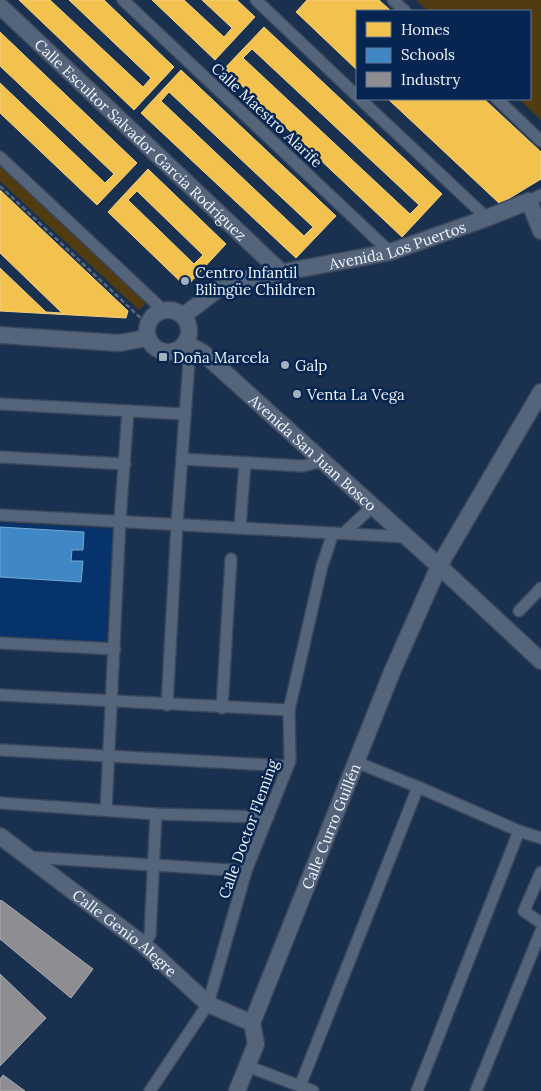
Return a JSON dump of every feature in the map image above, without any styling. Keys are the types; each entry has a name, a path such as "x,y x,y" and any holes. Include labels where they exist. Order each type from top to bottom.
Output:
{"street":[{"name":"Calle Maestro Alarife","path":"123,0 390,252"},
{"path":"256,0 356,95"},
{"path":"393,0 404,10"},
{"name":"Calle Escultor Salvador García Rodríguez","path":"0,6 281,272"},
{"path":"361,100 486,218"},
{"path":"498,100 541,141"},
{"path":"0,157 163,310"},
{"name":"Avenida Los Puertos","path":"183,316 226,283 390,252 486,218 535,198"},
{"path":"535,198 541,231"},
{"path":"163,310 170,310 183,316 189,329 188,336 181,348 168,353 156,349 147,332 151,318 163,310"},
{"path":"0,336 119,343 147,332"},
{"name":"Avenida San Juan Bosco","path":"185,343 202,352 541,661"},
{"path":"167,705 177,524 189,362 202,352"},
{"name":"Calle Curro Guillén","path":"237,1091 256,1044 252,1024 392,672 439,566 541,392"},
{"path":"0,404 185,414"},
{"path":"106,810 120,520 128,411"},
{"path":"0,457 125,464"},
{"path":"182,459 303,466 323,461"},
{"path":"240,527 245,463"},
{"path":"339,533 373,506"},
{"path":"0,515 120,520 406,537"},
{"name":"Calle Doctor Fleming","path":"150,1091 208,1004 246,871 290,761 289,710 322,566 339,533"},
{"path":"222,708 231,559"},
{"path":"519,611 541,588"},
{"path":"0,643 114,649"},
{"path":"0,695 289,710"},
{"path":"0,750 288,766"},
{"path":"356,762 519,831 541,838"},
{"path":"300,1086 418,787"},
{"path":"0,803 156,814 268,817"},
{"path":"144,945 150,935 156,814"},
{"path":"417,1091 519,831"},
{"name":"Calle Genio Alegre","path":"0,836 144,945 208,1004 252,1024"},
{"path":"28,857 246,871"},
{"path":"541,872 524,911 541,923"},
{"path":"476,1091 541,931"},
{"path":"247,1066 313,1091"}],"path":[{"path":"0,186 147,332"}],"shaded area":[{"path":"416,0 541,0 541,120 520,100 531,100 531,10 427,10"},
{"path":"0,165 146,303 139,310 0,181"},
{"path":"0,523 112,529 106,642 0,636"}],"building: Homes":[{"path":"19,0 50,0 143,87 151,78 69,0 104,0 174,67 134,110"},
{"path":"152,0 184,0 224,37 232,28 202,0 237,0 255,17 215,60"},
{"path":"307,0 379,0 390,10 356,10 356,69 296,12"},
{"path":"264,27 442,194 402,237 224,69","holes":["252,49 419,205 410,214 243,58"]},
{"path":"0,32 137,163 97,205 0,113 0,83 105,183 114,174 0,66"},
{"path":"181,70 336,216 296,258 141,113","holes":["169,92 313,227 304,236 161,101"]},
{"path":"389,100 485,100 541,152 541,179 500,204"},
{"path":"148,169 226,244 186,287 108,212","holes":["137,191 203,255 194,264 128,200"]},
{"path":"0,190 128,311 126,318 0,311 0,268 46,312 62,313 0,253"}],"building: Schools":[{"path":"0,527 84,532 83,550 72,550 71,561 83,561 81,582 0,577"}],"building: Industry":[{"path":"1,900 93,969 71,998 0,939"},
{"path":"0,974 46,1018 0,1066"},
{"path":"3,1075 25,1091 0,1091 0,1079"}],"place":[{"name":"Centro Infantil Bilingüe Children","path":"185,281"},
{"name":"Doña Marcela","path":"163,357"},
{"name":"Galp","path":"285,365"},
{"name":"Venta La Vega","path":"297,394"}]}
